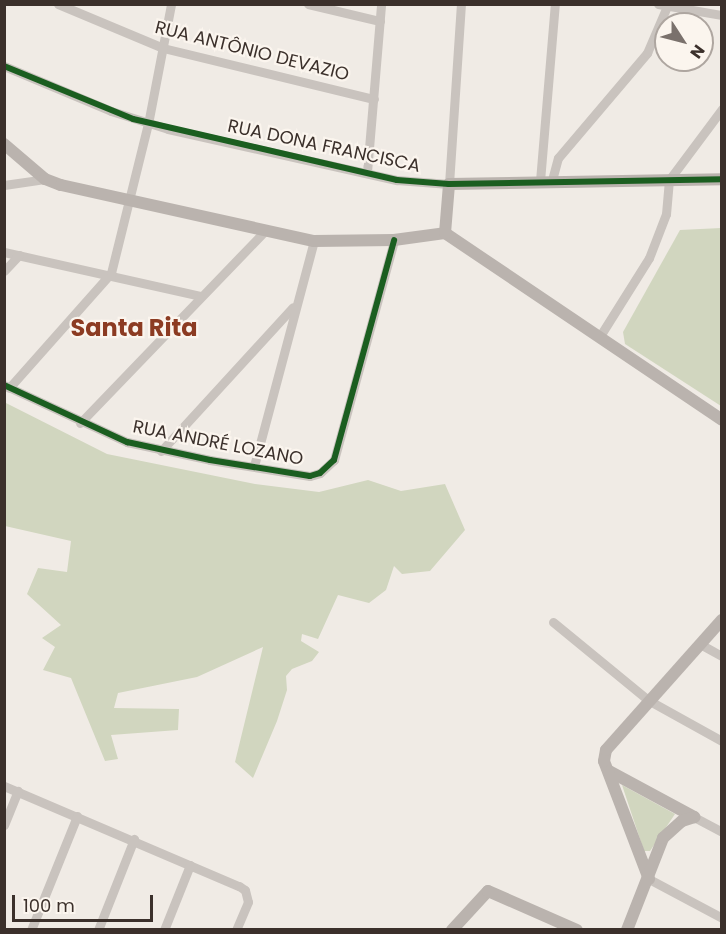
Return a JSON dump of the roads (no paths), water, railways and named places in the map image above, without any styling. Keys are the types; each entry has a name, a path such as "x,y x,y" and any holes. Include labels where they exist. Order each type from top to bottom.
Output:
{"street":[{"name":"RUA ANTÔNIO DEVAZIO","path":"58,4 163,48 374,99"},
{"path":"7,387 111,273 148,124 171,4"},
{"path":"308,4 380,21"},
{"path":"367,172 381,4"},
{"path":"446,233 461,4"},
{"path":"546,180 555,4"},
{"path":"658,4 722,15"},
{"path":"546,180 558,158 647,53 668,6"},
{"name":"RUA DONA FRANCISCA","path":"4,66 148,124 397,180 449,184 546,180 722,179"},
{"path":"600,336 659,234 666,214 669,180 722,109"},
{"path":"4,144 45,178 82,190 130,198 314,241 394,240 446,233 722,420"},
{"path":"4,186 45,178"},
{"path":"80,423 265,231"},
{"name":"RUA ANDRÉ LOZANO","path":"7,387 80,423 161,451 310,476 328,469 334,460 363,361 394,240"},
{"path":"254,466 294,305 314,241"},
{"path":"4,252 111,273 201,296"},
{"path":"4,271 19,255"},
{"path":"161,451 294,305"},
{"path":"722,620 648,700 606,750 609,771 649,879 722,918"},
{"path":"553,622 648,700 722,741"},
{"path":"700,645 722,656"},
{"path":"609,771 722,832"},
{"path":"4,786 134,839 239,886 248,902 236,930"},
{"path":"4,825 18,791"},
{"path":"31,930 77,816"},
{"path":"627,930 649,879 663,838 682,821 694,817"},
{"path":"98,930 134,839"},
{"path":"164,930 190,865"},
{"path":"452,930 483,895 494,891 577,930"}],"district":[{"name":"Santa Rita","path":"134,328"}]}
